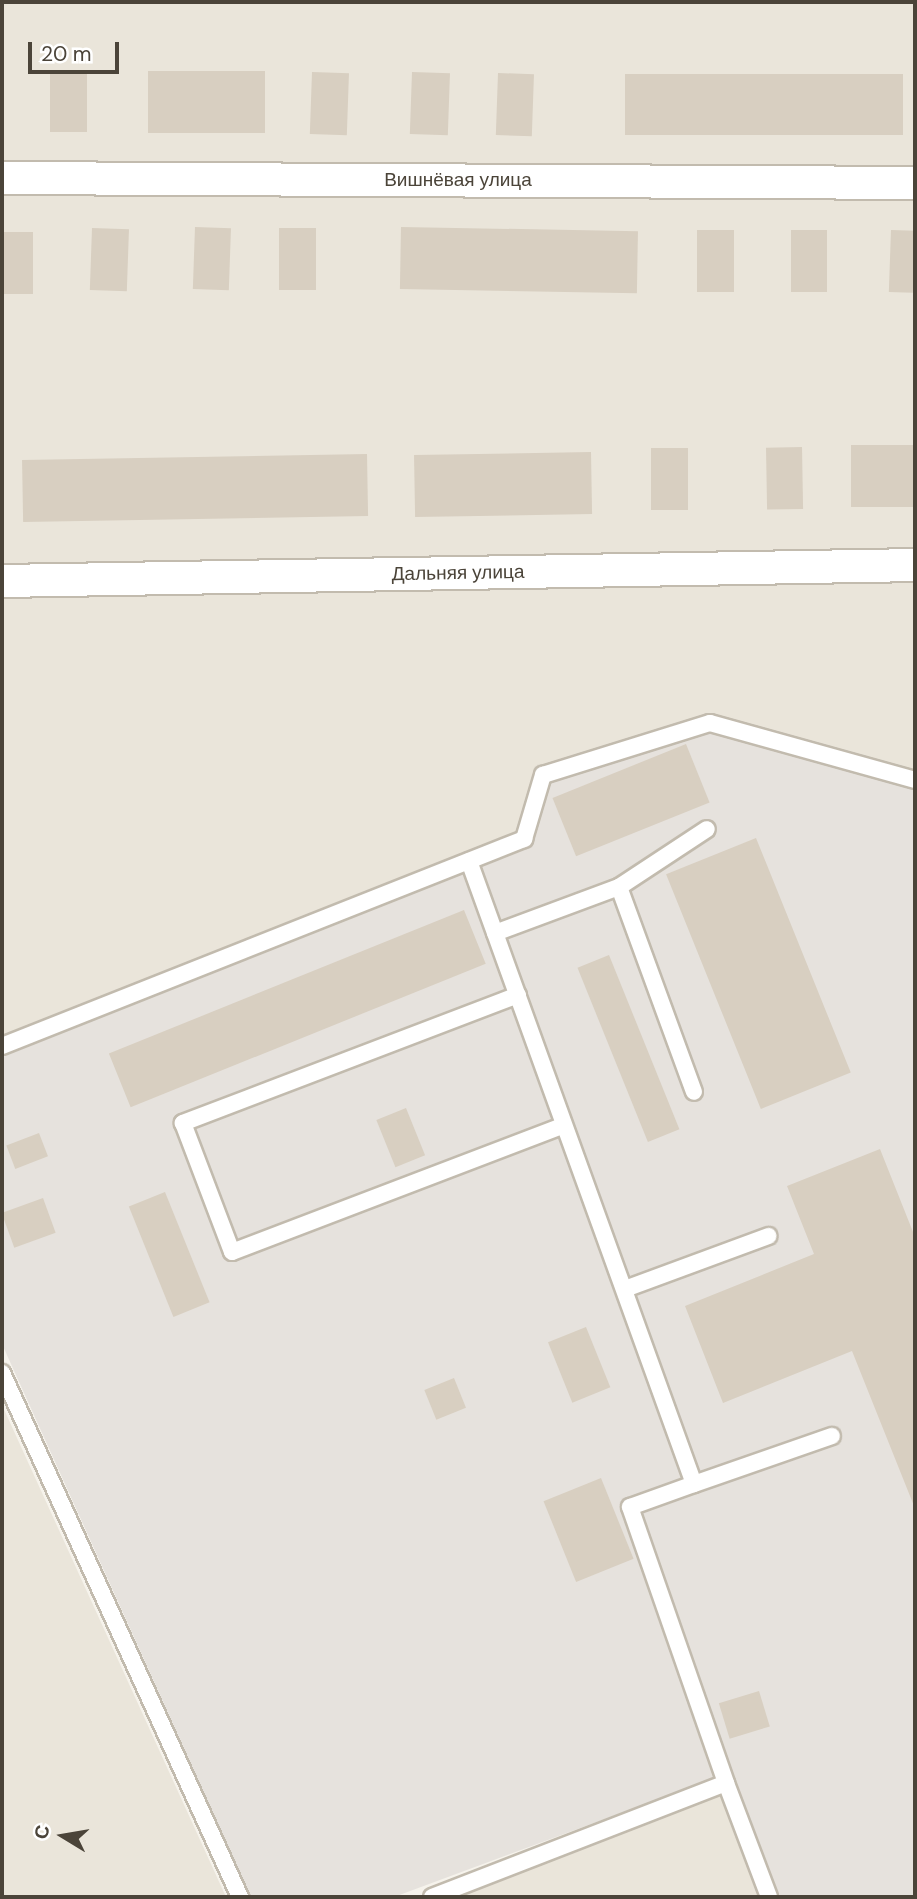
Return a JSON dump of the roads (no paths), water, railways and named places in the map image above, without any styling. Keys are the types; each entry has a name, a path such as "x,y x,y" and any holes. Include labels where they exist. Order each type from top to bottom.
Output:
{"street":[{"name":"Вишнёвая улица","path":"2,178 915,183"},
{"name":"Дальняя улица","path":"2,581 915,565"}],"lane":[{"path":"2,1046 524,839 543,775 710,723 915,780"},
{"path":"495,933 619,887 708,829"},
{"path":"469,861 694,1484"},
{"path":"619,887 694,1092"},
{"path":"518,995 183,1123 232,1252 564,1125"},
{"path":"625,1289 768,1237"},
{"path":"2,1373 240,1897"},
{"path":"769,1897 726,1783 630,1507 832,1436"},
{"path":"432,1897 726,1783"}]}
